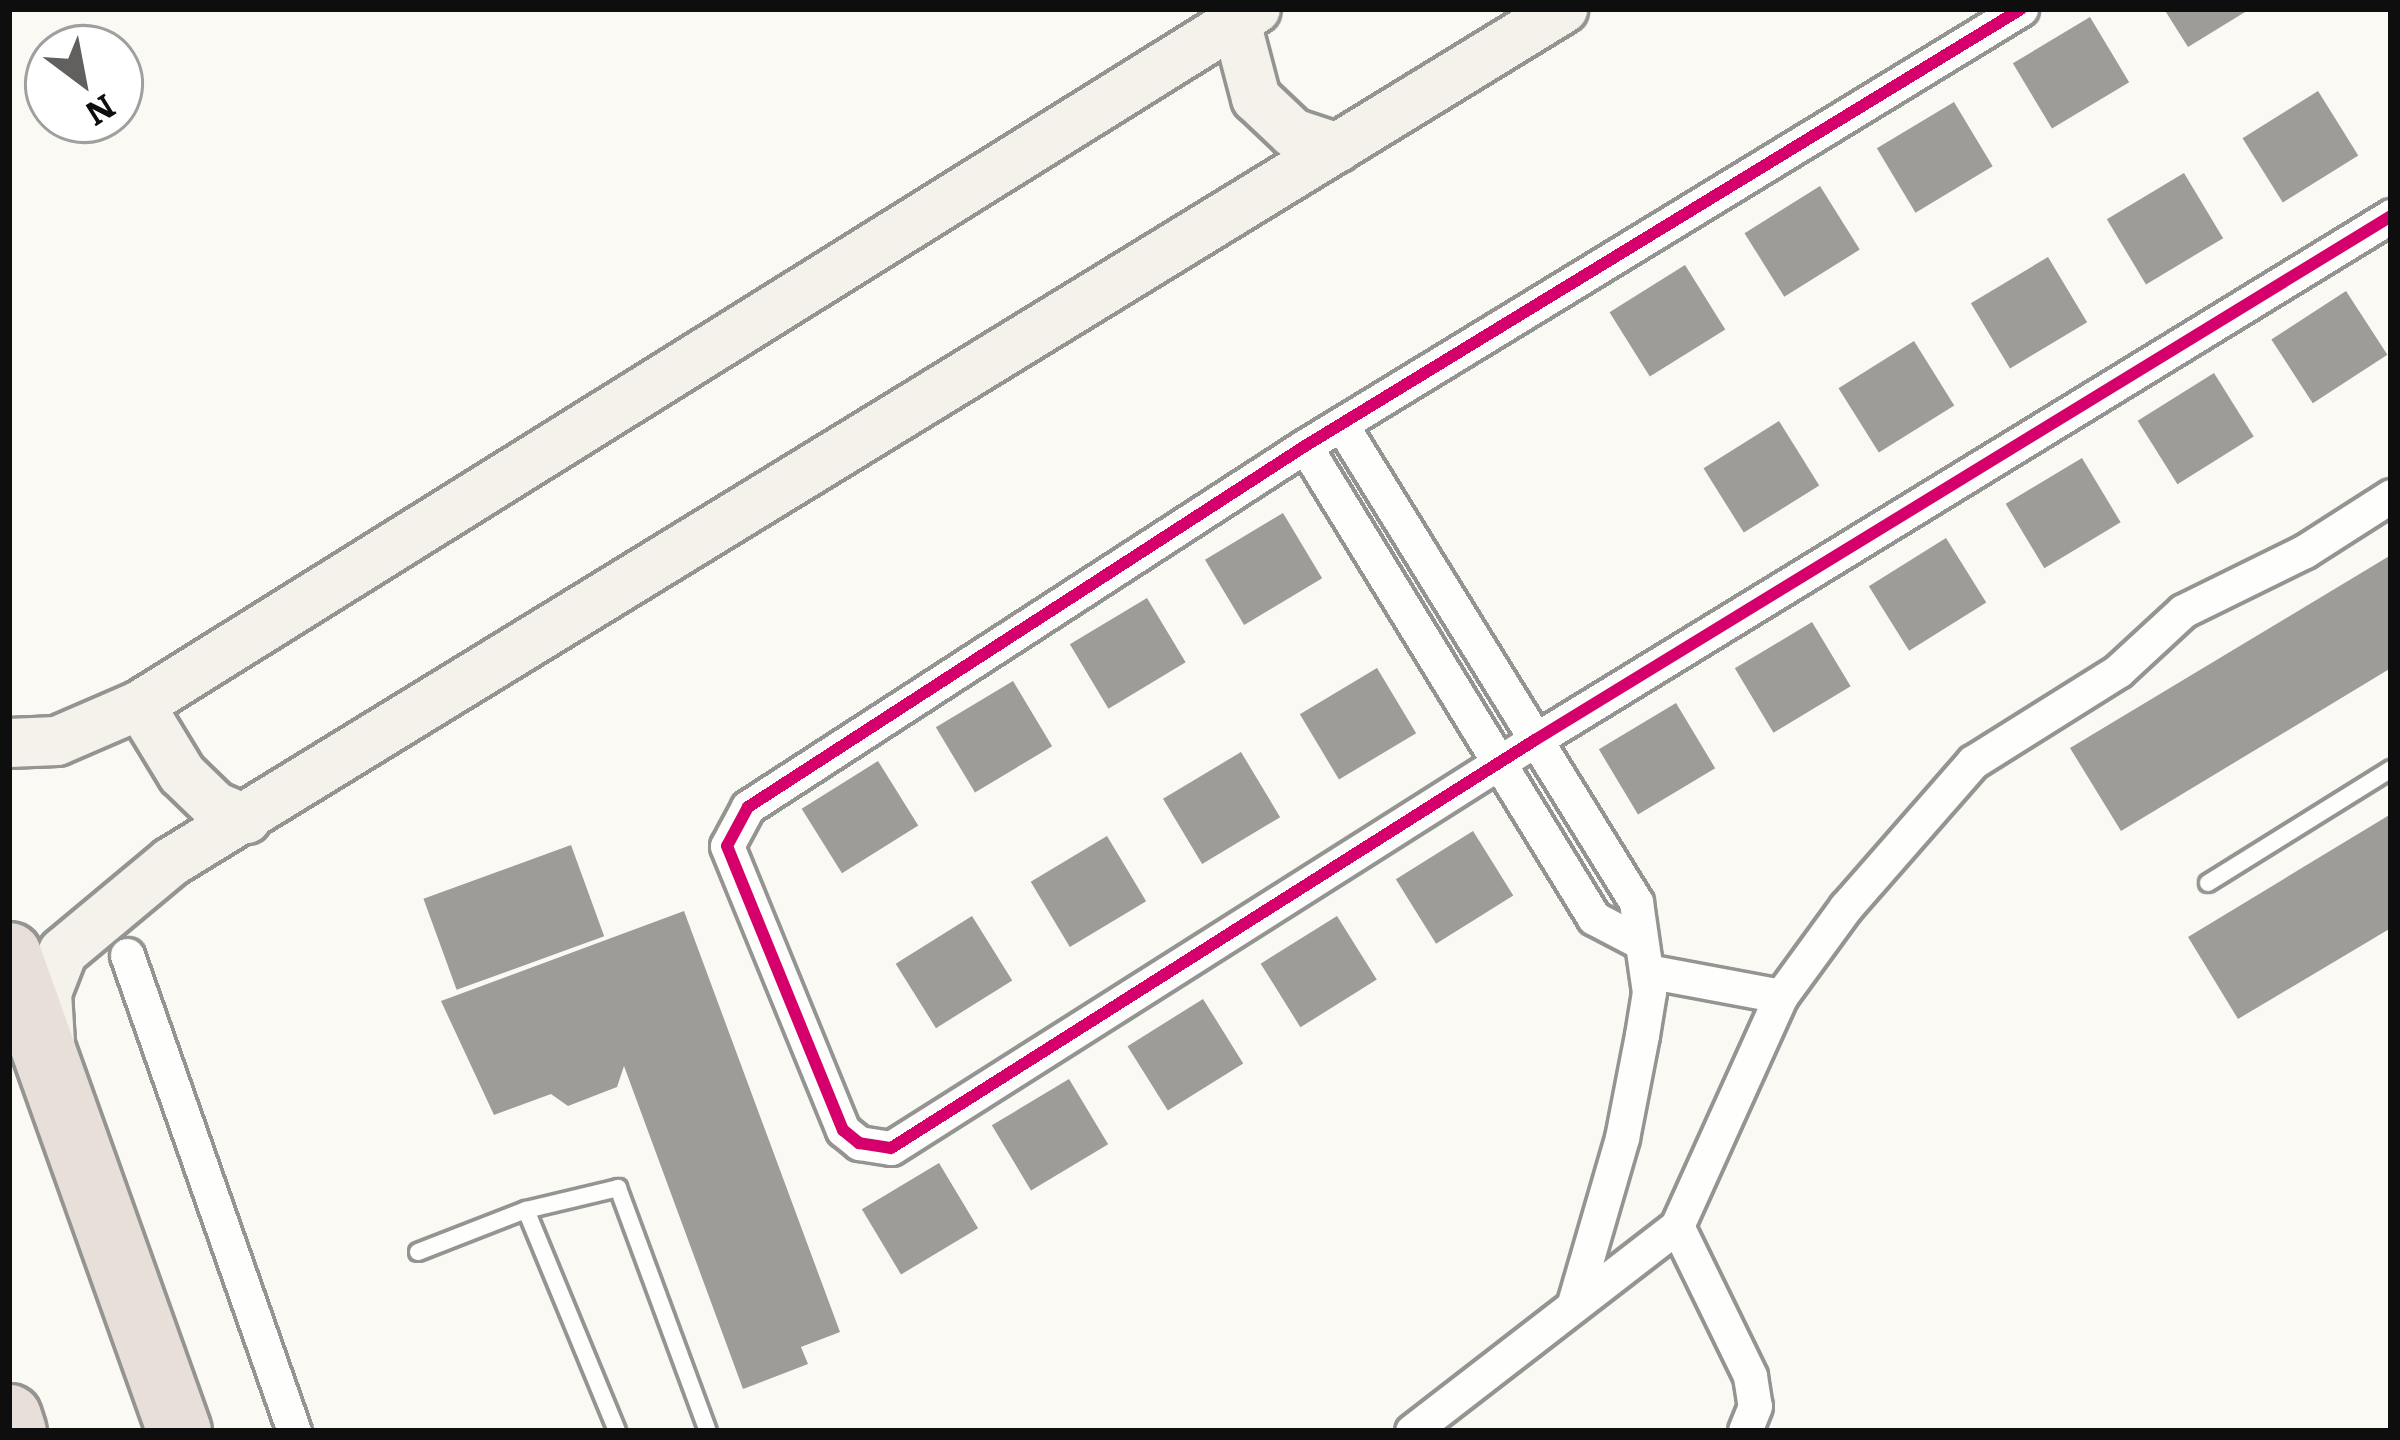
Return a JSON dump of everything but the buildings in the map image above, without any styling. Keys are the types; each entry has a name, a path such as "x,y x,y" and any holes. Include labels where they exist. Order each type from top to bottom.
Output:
{"highway":[{"path":"9,954 179,1431"},
{"path":"9,1416 14,1431"}],"street":[{"path":"75,1134 49,1039 47,993 63,952 170,862 1563,9"},
{"path":"2021,9 1305,446 733,822 727,846 843,1130 859,1143 891,1148 1535,740 2391,216"},
{"path":"9,742 56,741 140,705 1246,15 1256,98 1293,133 1338,148"},
{"path":"1341,424 1633,890 1642,956 1622,1138 1575,1300"},
{"path":"1305,446 1594,918 1642,956 1781,996"},
{"path":"1412,1431 1575,1300 1677,1226 1781,996 1846,908 1972,762 2118,670 2182,611 2305,551 2391,496"},
{"path":"140,705 182,773 215,806 246,819"},
{"path":"127,956 294,1431"},
{"path":"1677,1226 1750,1376 1755,1406 1744,1431"}],"lane":[{"path":"2208,883 2391,769"},
{"path":"418,1252 526,1210 618,1188 708,1431"},
{"path":"526,1210 617,1431"}],"cycle path":[{"path":"2021,9 1305,446 748,807 727,846 843,1130 859,1143 891,1148 1535,740 2391,216"}]}
